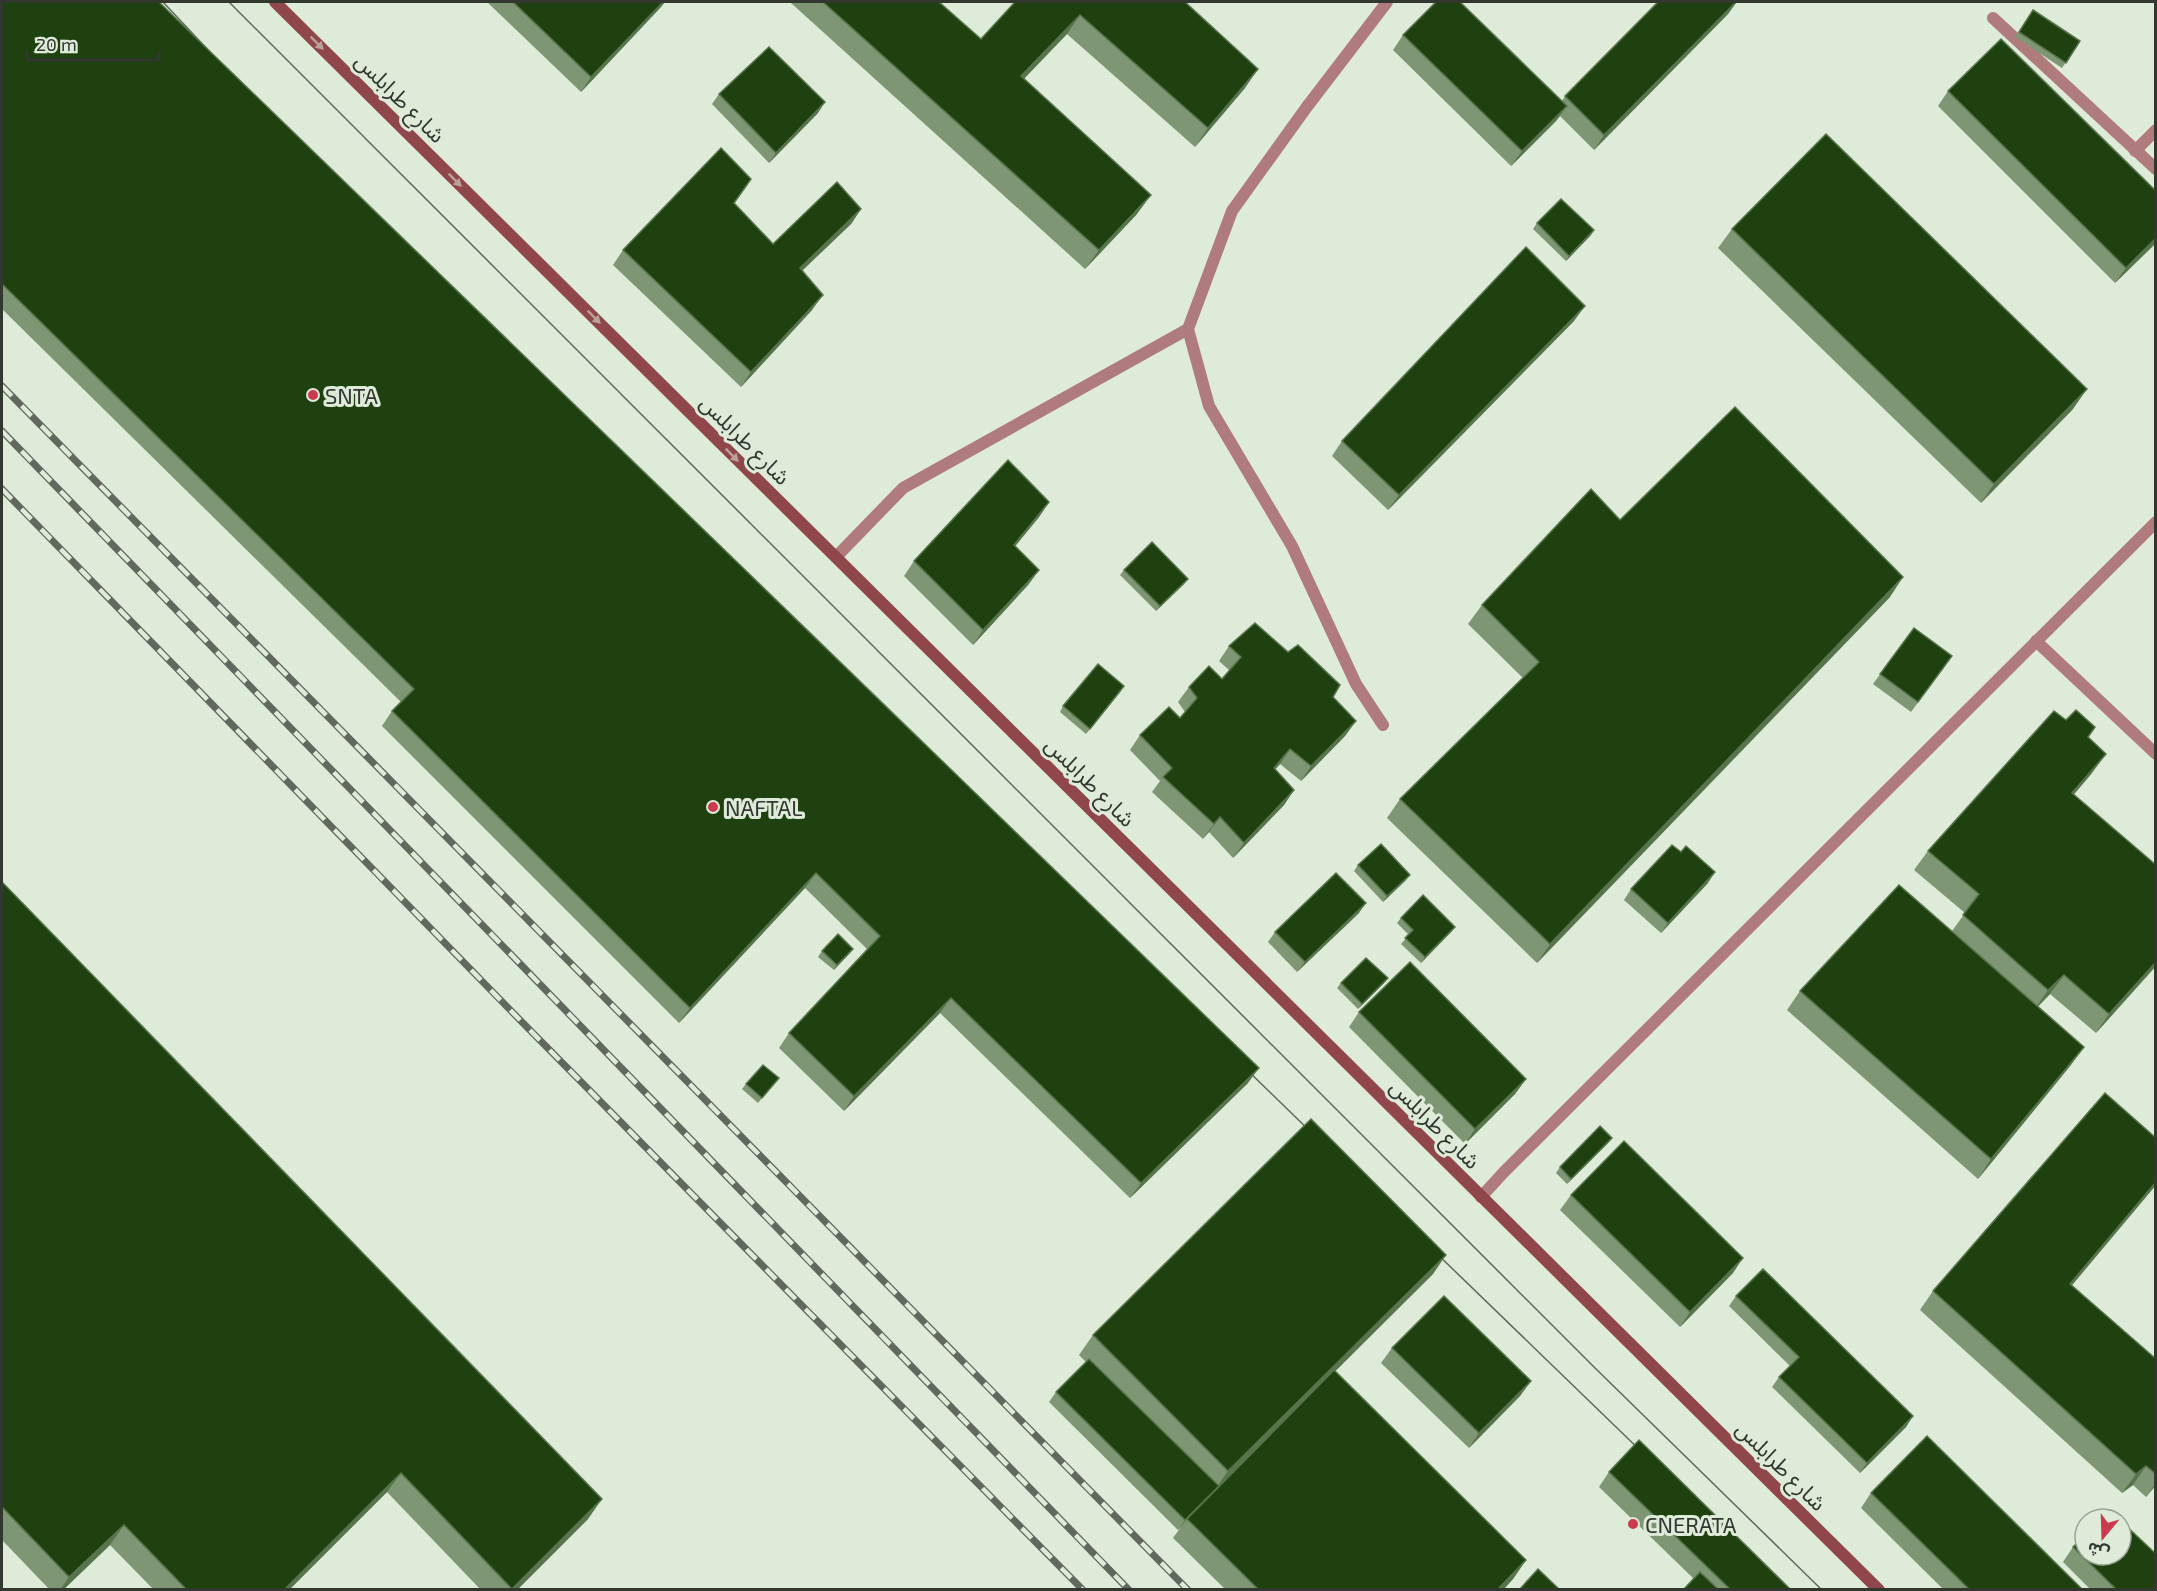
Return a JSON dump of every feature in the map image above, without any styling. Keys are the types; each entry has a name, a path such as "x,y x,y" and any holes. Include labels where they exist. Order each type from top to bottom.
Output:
{"main road":[{"name":"شارع طرابلس","path":"275,2 1879,1590"}],"lane":[{"path":"1383,725 1356,684 1292,546 1209,406 1188,329 1232,211 1306,108 1387,2"},
{"path":"1993,18 2156,170"},
{"path":"2135,151 2156,130"},
{"path":"836,557 903,488 1188,329"},
{"path":"1481,1197 2156,522"},
{"path":"2037,641 2156,754"}],"building":[{"path":"2,2 159,2 1259,1068 1141,1183 951,998 854,1096 789,1033 880,936 816,873 690,1008 392,711 414,689 2,284"},
{"path":"513,2 663,2 591,77"},
{"path":"823,2 939,2 981,39 1015,2 1185,2 1258,69 1208,128 1080,15 1021,76 1151,195 1099,250"},
{"path":"1436,2 1460,2 1567,106 1522,151 1403,35"},
{"path":"1658,2 1736,2 1604,135 1565,96"},
{"path":"2033,10 2080,41 2066,63 2019,32"},
{"path":"2001,39 2156,191 2156,238 2126,268 1948,91"},
{"path":"769,47 825,102 776,153 719,94"},
{"path":"1826,134 2087,389 1994,484 1732,229"},
{"path":"721,148 751,179 734,203 773,244 837,182 861,209 800,268 823,295 751,372 623,250"},
{"path":"1561,199 1594,230 1569,256 1537,223"},
{"path":"1526,247 1585,306 1399,495 1342,441"},
{"path":"1735,407 1903,577 1550,944 1400,799 1539,662 1482,605 1591,489 1620,520"},
{"path":"1008,460 1049,502 1014,545 1039,570 983,630 914,561"},
{"path":"1152,542 1188,579 1160,606 1124,570"},
{"path":"1255,623 1288,652 1298,645 1340,685 1333,697 1356,721 1311,766 1290,749 1274,768 1294,790 1244,843 1220,817 1214,824 1163,777 1172,768 1140,735 1169,707 1180,718 1197,698 1189,687 1209,666 1222,679 1241,657 1229,646"},
{"path":"1914,628 1952,656 1918,702 1880,674"},
{"path":"1098,664 1124,686 1090,729 1063,706"},
{"path":"2076,710 2095,727 2088,737 2106,754 2072,793 2156,865 2156,962 2109,1014 2064,975 2048,990 1963,915 1979,894 1928,851 2054,711 2066,720"},
{"path":"1381,844 1410,875 1387,896 1358,865"},
{"path":"1672,845 1681,852 1686,846 1715,872 1668,923 1631,889"},
{"path":"1336,873 1366,903 1305,962 1275,932"},
{"path":"2,882 602,1499 512,1589 401,1473 284,1590 187,1590 124,1525 69,1577 2,1507"},
{"path":"1899,885 2084,1047 1991,1159 1800,991"},
{"path":"1423,895 1455,927 1425,957 1405,938 1413,930 1401,918"},
{"path":"838,934 853,949 837,965 822,951"},
{"path":"1366,958 1388,978 1362,1004 1341,983"},
{"path":"1410,962 1526,1079 1475,1129 1359,1012"},
{"path":"763,1065 779,1078 762,1098 746,1084"},
{"path":"2105,1093 2156,1138 2156,1182 2070,1284 2156,1359 2156,1474 2146,1466 2136,1474 1933,1291"},
{"path":"1311,1119 1446,1255 1228,1471 1093,1335"},
{"path":"1600,1126 1612,1138 1571,1179 1560,1167"},
{"path":"1624,1141 1743,1258 1690,1312 1571,1195"},
{"path":"1763,1269 1913,1416 1867,1463 1779,1377 1799,1357 1736,1296"},
{"path":"1444,1296 1531,1381 1479,1433 1392,1348"},
{"path":"1089,1359 1219,1486 1185,1520 1056,1392"},
{"path":"1334,1370 1526,1560 1497,1590 1259,1590 1187,1519"},
{"path":"1927,1436 2083,1590 1970,1590 1871,1493"},
{"path":"1639,1440 1791,1590 1731,1590 1609,1472"},
{"path":"2133,1532 2156,1554 2156,1590 2117,1590 2093,1567 2133,1567"},
{"path":"1538,1569 1560,1590 1519,1590"},
{"path":"1700,1572 1719,1590 1683,1590"}],"tram line":[{"path":"163,2 209,51"},
{"path":"229,2 1594,1367 1822,1590"},
{"path":"1241,1064 1316,1137"},
{"path":"1431,1248 1646,1456"}],"railway":[{"path":"2,386 1188,1590"},
{"path":"2,431 1129,1590"},
{"path":"2,489 520,1020 1083,1590"}],"place":[{"name":"SNTA","path":"313,395"},
{"name":"NAFTAL","path":"713,807"},
{"name":"CNERATA","path":"1633,1524"}]}
